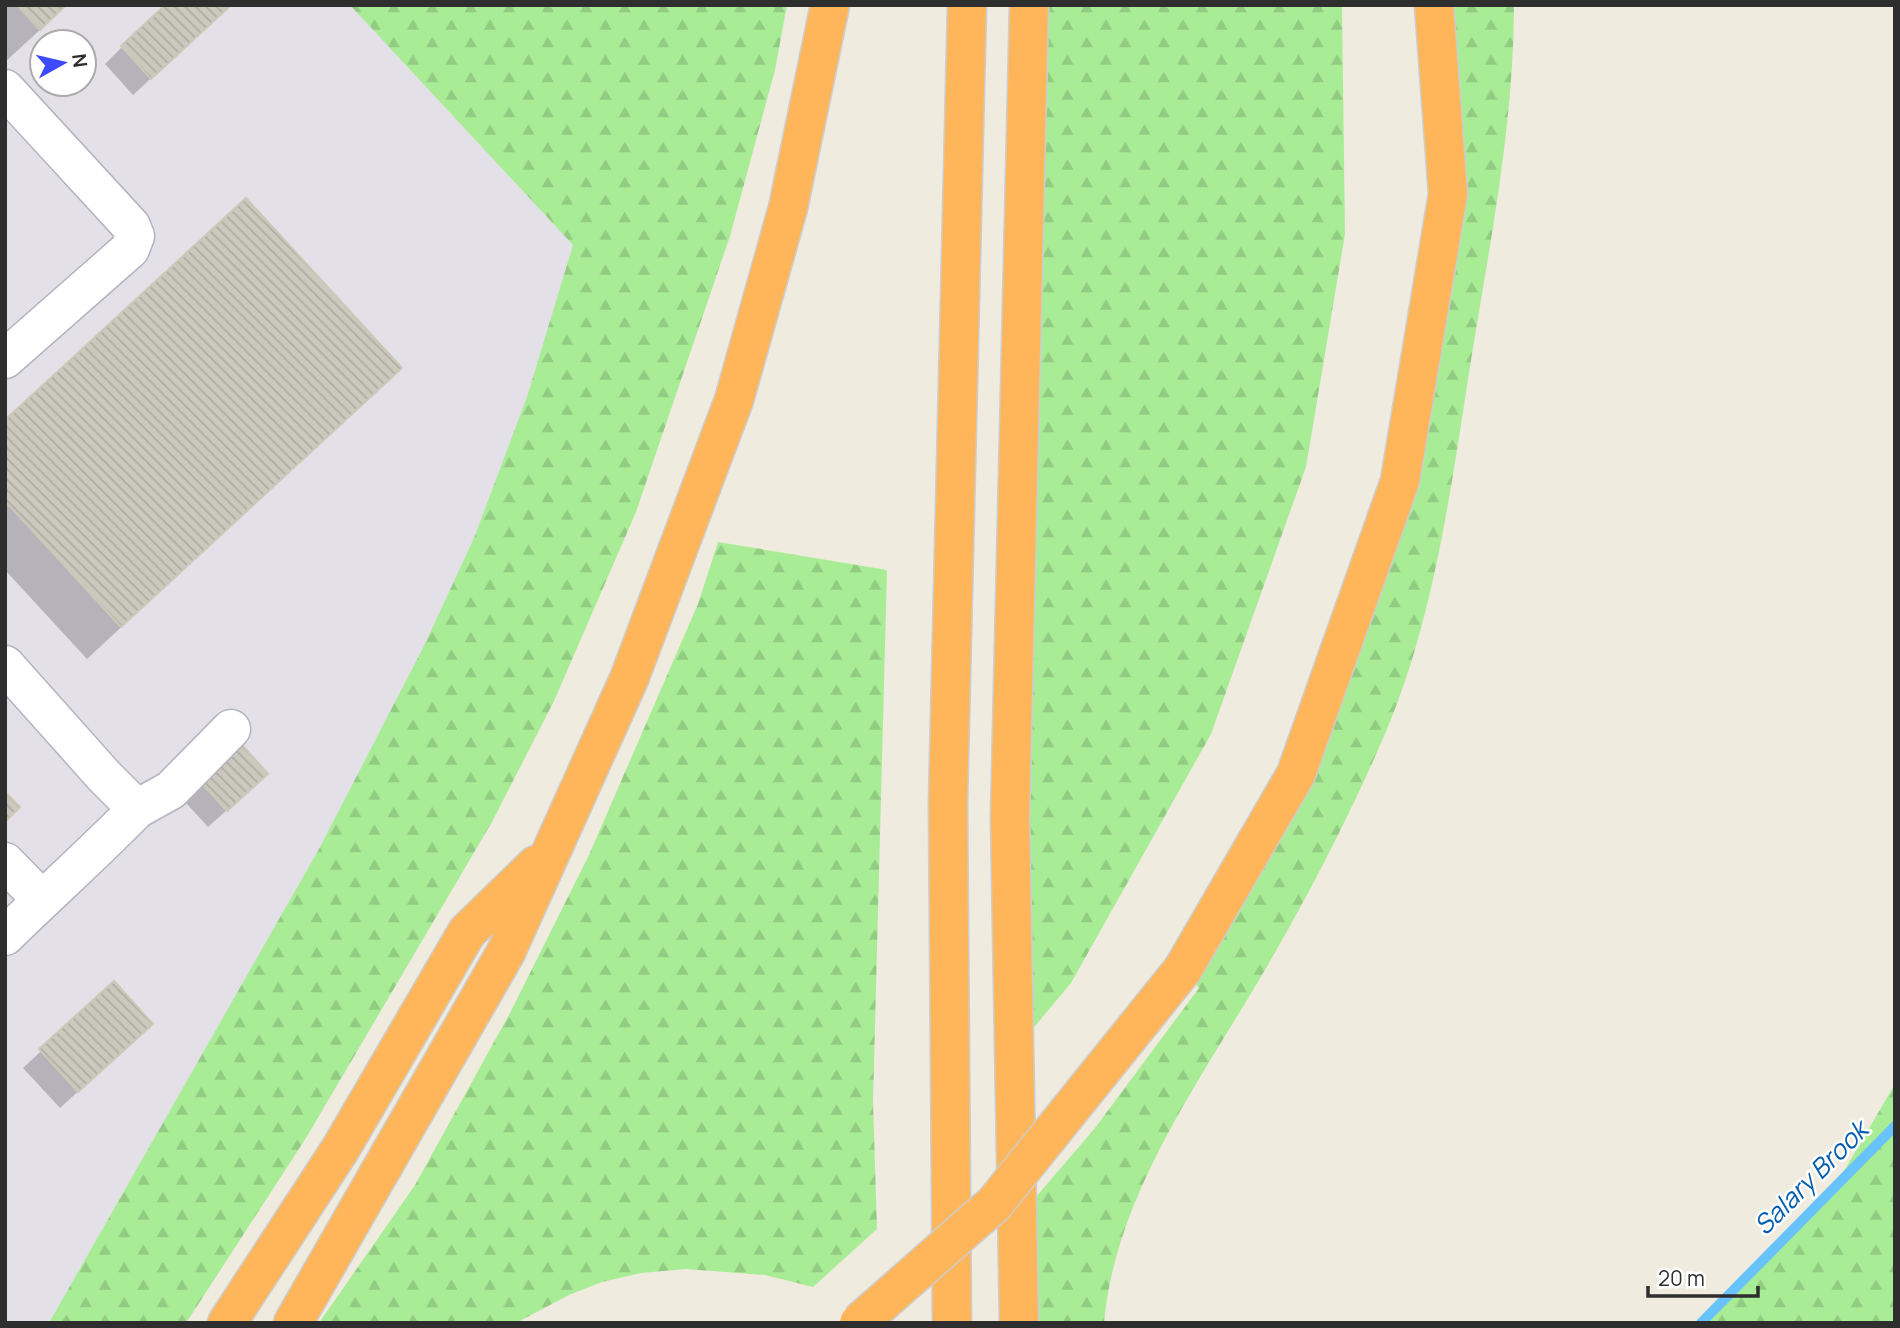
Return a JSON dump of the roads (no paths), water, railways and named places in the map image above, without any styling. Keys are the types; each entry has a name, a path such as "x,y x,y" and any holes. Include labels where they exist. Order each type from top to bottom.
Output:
{"highway":[{"path":"293,1323 506,952 629,679 734,400 788,208 830,5"},
{"path":"952,1323 948,802 967,5"},
{"path":"1019,1323 1010,817 1029,5"},
{"path":"859,1323 994,1204 1183,969 1296,774 1400,481 1448,194 1434,5"},
{"path":"227,1323 341,1148 467,932 553,849"}],"lane":[{"path":"5,89 131,226 135,236 130,249 5,359"},
{"path":"5,665 137,809"},
{"path":"5,936 92,856 137,809 171,790 231,729"},
{"path":"5,862 42,900"}],"waterway":[{"name":"Salary Brook","path":"1701,1323 1895,1126"}]}
